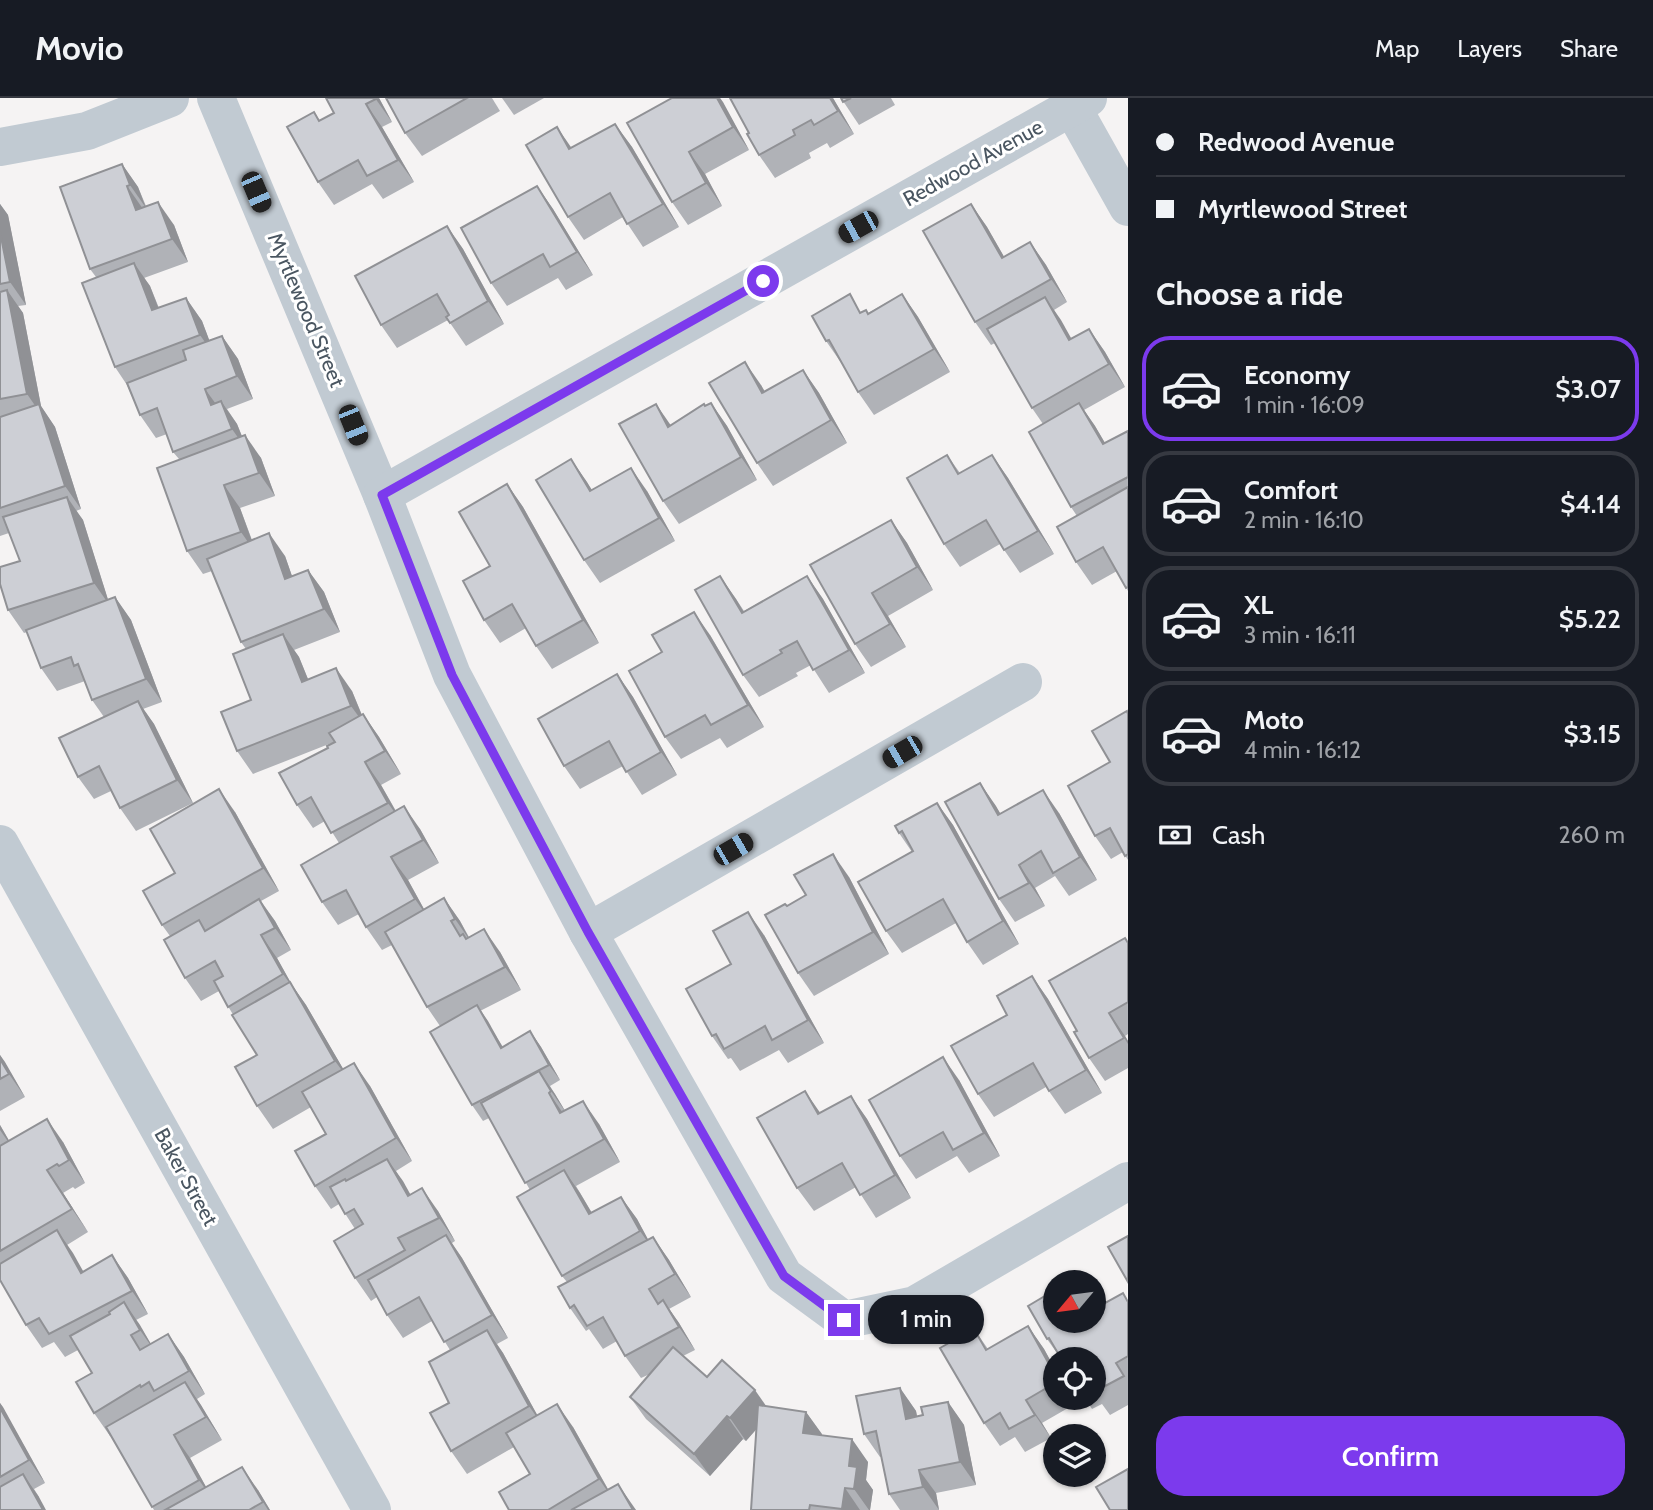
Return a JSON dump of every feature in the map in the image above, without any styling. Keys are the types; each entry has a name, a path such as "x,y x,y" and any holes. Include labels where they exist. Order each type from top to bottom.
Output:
{"street":[{"path":"0,147 87,131 170,98"},
{"name":"Myrtlewood Street","path":"216,98 382,495 452,675 588,932 784,1276 844,1320 915,1305 1128,1181"},
{"path":"1080,102 1128,207"},
{"name":"Redwood Avenue","path":"382,495 1080,102"},
{"path":"588,932 1023,682"},
{"name":"Baker Street","path":"0,844 372,1510"}],"building":[{"path":"326,98 375,98 366,104 398,160 367,176 358,160 318,182 287,127 314,112 319,121 334,113"},
{"path":"386,98 467,98 405,133"},
{"path":"672,98 717,98 733,127 689,152 706,183 672,202 627,123"},
{"path":"730,98 830,98 838,111 814,125 811,120 793,130 795,135 759,155"},
{"path":"615,124 663,204 627,224 610,193 568,217 526,145 557,127 569,149"},
{"path":"122,164 136,210 158,202 172,239 90,269 60,187"},
{"path":"537,186 577,252 550,267 543,254 491,283 461,228"},
{"path":"971,204 1002,258 1030,242 1051,279 975,322 923,231"},
{"path":"447,226 488,301 450,323 446,317 449,315 437,294 381,325 355,276"},
{"path":"0,232 10,282 0,284"},
{"path":"134,263 152,310 186,298 200,335 115,367 82,283"},
{"path":"7,290 27,394 0,399 0,292"},
{"path":"850,294 860,313 866,310 868,314 902,294 934,349 858,392 829,340 826,341 812,316"},
{"path":"1045,297 1069,340 1089,329 1109,364 1032,408 987,329"},
{"path":"222,336 237,376 205,389 211,405 221,401 232,429 173,452 157,408 140,415 127,383 186,360 183,350"},
{"path":"745,362 762,393 803,370 831,420 757,463 709,383"},
{"path":"711,403 741,457 663,501 619,424 656,404 668,427 704,404 705,406"},
{"path":"1079,403 1103,444 1128,431 1128,477 1071,507 1029,432"},
{"path":"39,404 65,486 0,508 0,417"},
{"path":"245,435 259,473 224,485 241,532 187,551 157,468"},
{"path":"947,455 958,474 992,455 1038,531 1004,550 986,520 944,544 907,478"},
{"path":"571,459 590,491 631,468 659,518 584,560 536,480"},
{"path":"507,484 583,620 536,646 512,604 484,620 463,581 490,566 459,512"},
{"path":"1128,487 1126,588 1103,547 1076,562 1057,527"},
{"path":"67,497 94,583 8,610 0,584 0,567 20,561 3,517"},
{"path":"891,520 917,567 872,593 890,624 855,644 810,565"},
{"path":"269,533 285,579 308,570 324,609 241,642 207,559"},
{"path":"720,576 742,613 807,576 849,650 813,670 797,641 780,650 782,653 743,675 695,590"},
{"path":"115,597 146,679 92,700 78,664 74,666 71,657 41,668 26,630"},
{"path":"694,612 748,705 711,725 705,715 665,737 629,671 662,652 652,635"},
{"path":"283,634 302,682 336,668 351,706 237,751 221,712 251,700 233,654"},
{"path":"617,674 661,752 626,772 609,741 564,766 538,719"},
{"path":"138,701 177,780 120,808 99,766 78,777 59,738"},
{"path":"1127,711 1128,854 1125,856 1110,828 1095,836 1068,786 1110,762 1092,731"},
{"path":"363,714 385,751 365,762 388,803 331,833 311,797 297,805 279,773 328,748 327,746 335,742 329,733"},
{"path":"980,783 998,815 1043,790 1080,857 1053,873 1041,851 1019,865 1029,883 999,899 945,802"},
{"path":"219,789 263,868 162,925 143,891 175,873 150,829"},
{"path":"937,803 1003,921 967,942 943,899 886,931 858,882 913,851 902,831 899,833 895,826"},
{"path":"404,806 423,840 391,857 415,899 366,927 346,890 322,902 301,865"},
{"path":"833,854 873,932 798,973 765,915 806,895 794,875"},
{"path":"444,898 455,919 451,921 460,936 463,934 466,939 484,929 505,967 427,1007 385,932"},
{"path":"259,899 275,928 261,935 283,974 228,1007 214,981 223,976 215,961 185,978 164,940 199,920 205,931"},
{"path":"748,912 808,1020 772,1040 765,1026 724,1049 716,1034 712,1036 686,989 731,964 713,931"},
{"path":"1125,938 1128,943 1128,1002 1109,1013 1124,1038 1089,1058 1049,981"},
{"path":"1032,976 1086,1070 1049,1091 1033,1063 978,1094 951,1046 1007,1015 997,996"},
{"path":"290,982 335,1061 257,1106 235,1067 257,1055 232,1015"},
{"path":"477,1005 501,1048 530,1031 549,1065 472,1105 430,1032"},
{"path":"943,1057 984,1133 953,1150 943,1132 900,1156 869,1100"},
{"path":"0,1059 9,1074 0,1079"},
{"path":"354,1063 396,1138 315,1186 295,1151 326,1134 302,1092"},
{"path":"539,1071 560,1113 583,1101 604,1139 525,1183 481,1103"},
{"path":"805,1091 818,1114 851,1096 895,1175 860,1195 842,1163 797,1188 757,1118"},
{"path":"47,1119 69,1160 47,1170 72,1209 0,1251 0,1146"},
{"path":"387,1159 408,1196 422,1188 439,1218 398,1238 405,1250 355,1278 334,1241 363,1224 354,1209 345,1214 330,1187"},
{"path":"564,1170 589,1214 621,1197 640,1231 562,1276 517,1197"},
{"path":"57,1230 81,1273 112,1255 132,1291 49,1334 39,1318 26,1325 0,1280 0,1264"},
{"path":"446,1235 492,1315 444,1342 419,1297 387,1315 368,1280"},
{"path":"1128,1236 1128,1282 1108,1247"},
{"path":"653,1237 675,1274 649,1289 658,1304 663,1300 679,1327 625,1356 603,1317 587,1326 574,1305 570,1308 558,1287"},
{"path":"1123,1293 1128,1302 1128,1356 1116,1363 1124,1376 1106,1386 1106,1347 1054,1347 1049,1338 1044,1334 1106,1334 1106,1302"},
{"path":"1043,1297 1043,1332 1028,1306"},
{"path":"124,1302 140,1330 131,1335 140,1350 168,1334 189,1371 154,1391 149,1382 141,1387 140,1385 94,1413 76,1382 92,1373 70,1336 110,1314 109,1312"},
{"path":"1028,1326 1043,1353 1043,1390 1026,1400 1035,1415 1009,1429 1000,1413 984,1423 940,1348 974,1329 986,1350"},
{"path":"487,1330 529,1406 451,1451 430,1413 449,1403 429,1362"},
{"path":"673,1347 707,1377 722,1360 755,1390 730,1418 727,1416 694,1454 630,1397"},
{"path":"185,1382 206,1417 174,1435 199,1480 152,1507 106,1427"},
{"path":"900,1388 906,1419 923,1415 921,1407 948,1402 960,1462 919,1470 923,1487 889,1494 876,1431 864,1434 856,1396"},
{"path":"557,1404 599,1479 548,1510 509,1510 499,1492 530,1474 506,1433"},
{"path":"758,1405 806,1412 803,1433 852,1439 849,1466 857,1467 854,1489 845,1488 842,1509 810,1505 809,1510 751,1510"},
{"path":"0,1408 29,1460 0,1477"},
{"path":"242,1467 263,1502 249,1510 165,1510"},
{"path":"1128,1469 1128,1510 1110,1510 1096,1487 1106,1487 1106,1481"},
{"path":"23,1474 43,1510 0,1510 0,1487"},
{"path":"618,1484 633,1510 571,1510"}],"route":[{"path":"763,281 382,495 452,675 588,932 784,1276 844,1320"}]}
